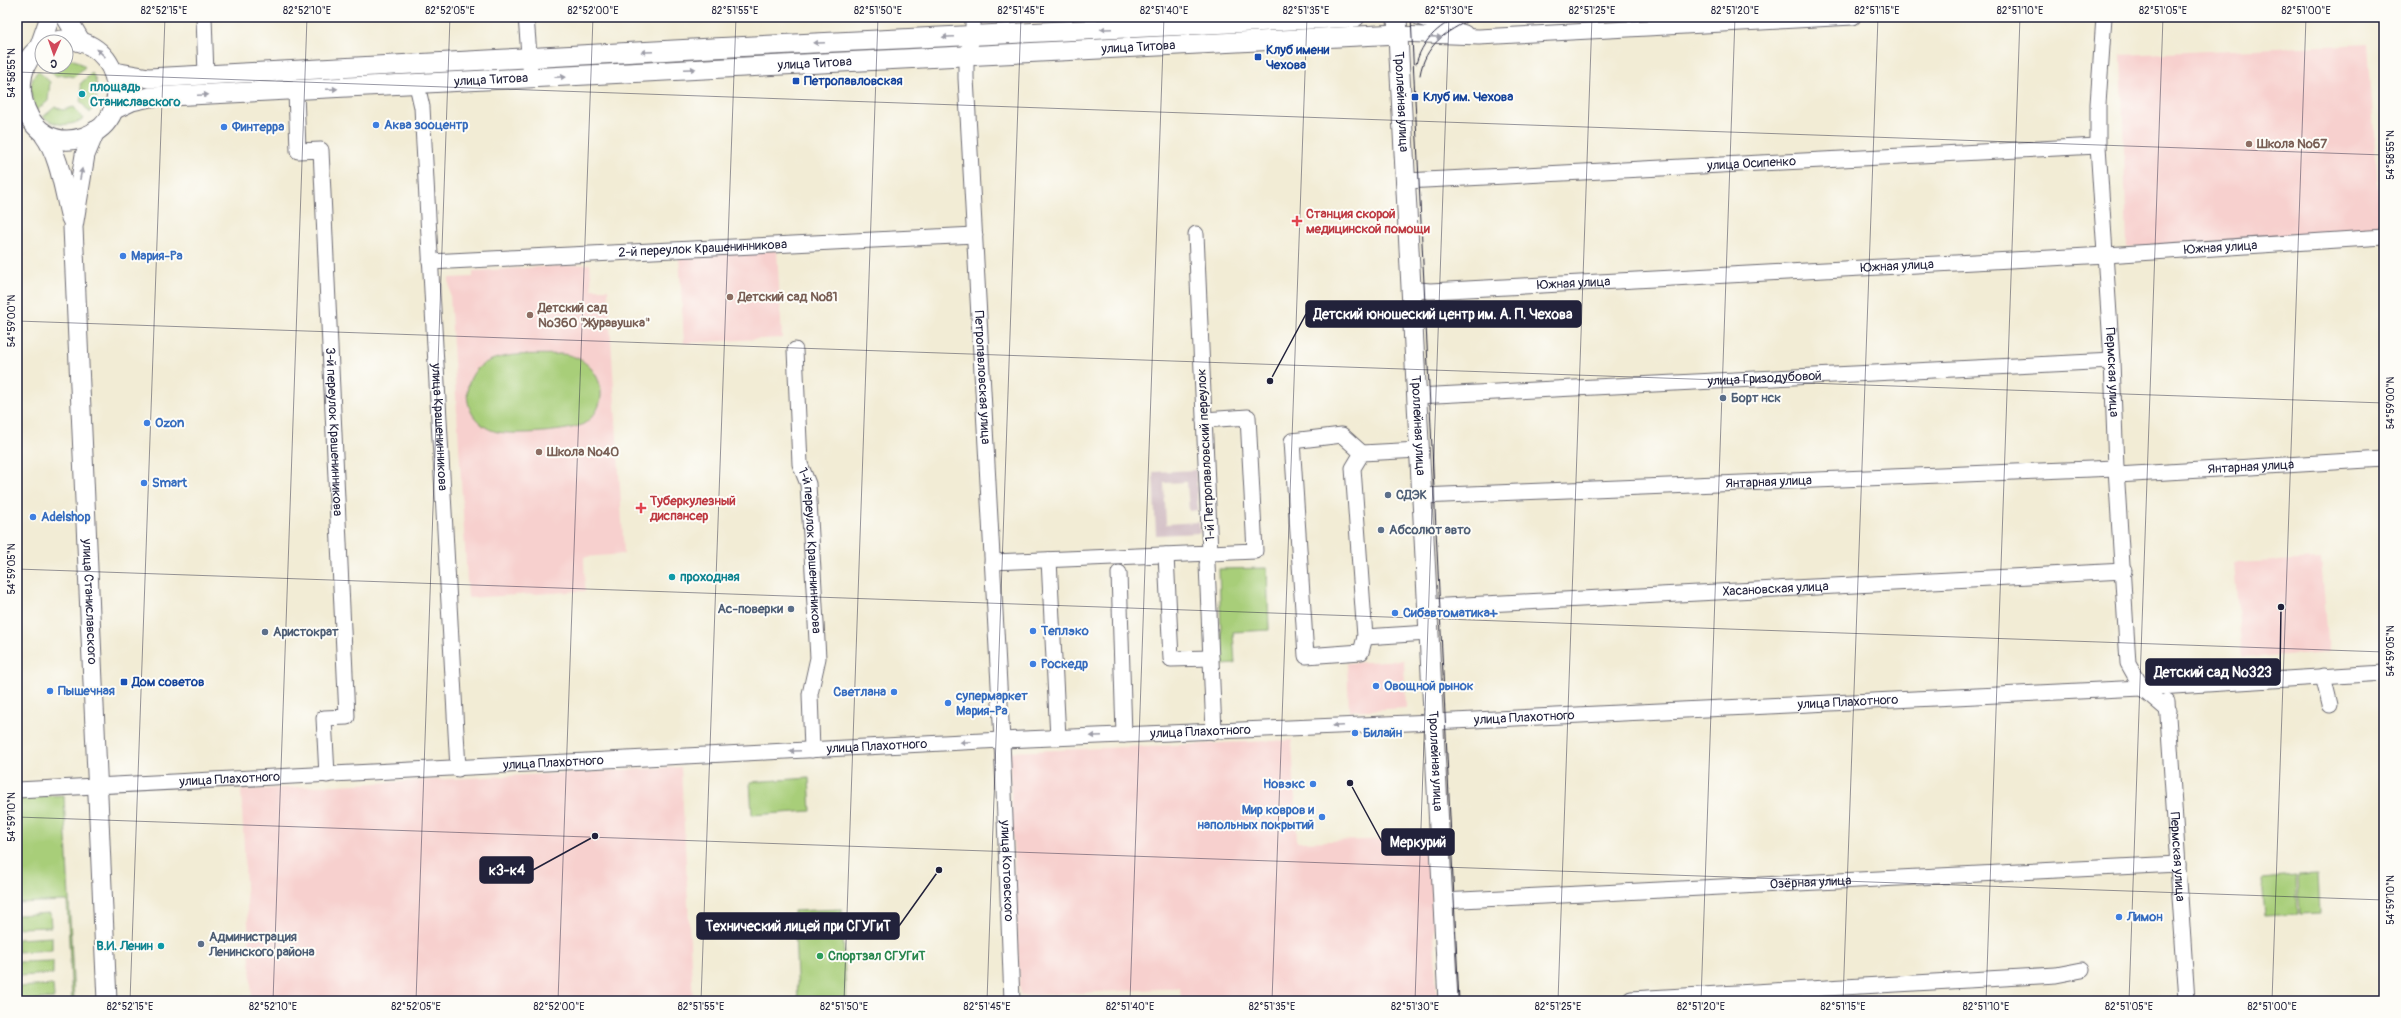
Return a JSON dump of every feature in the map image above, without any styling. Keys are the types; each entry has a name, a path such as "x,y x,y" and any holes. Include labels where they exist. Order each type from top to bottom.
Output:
{"main road":[{"path":"46,34 50,17"},
{"path":"66,17 81,42"},
{"name":"улица Титова","path":"114,72 149,78 1355,17"},
{"name":"улица Титова","path":"113,110 132,101 150,97 966,58 1397,26"},
{"name":"Троллейная улица","path":"1397,26 1448,1001"},
{"path":"44,135 56,138 71,139 84,137 95,131 106,121 113,110 116,91 114,72 107,59 96,49 74,41"},
{"path":"34,53 28,58 18,73 17,98 21,115 44,135 52,145 56,155 73,227"},
{"path":"73,227 85,155 95,131"},
{"name":"улица Станиславского","path":"73,227 99,786 107,1001"}],"street":[{"path":"204,17 206,75"},
{"path":"526,17 531,78"},
{"name":"Петропавловская улица","path":"973,17 973,36 966,58 1002,740"},
{"name":"улица Титова","path":"1418,17 1479,37"},
{"name":"улица Титова","path":"1397,26 1479,37 1853,17"},
{"name":"Пермская улица","path":"2104,17 2098,104 2098,146 2106,254 2128,663 2142,688 2169,711"},
{"name":"улица Крашенинникова","path":"417,85 422,107 458,769"},
{"name":"3-й переулок Крашенинникова","path":"296,90 298,151 321,150 347,717 324,718 327,775"},
{"name":"улица Осипенко","path":"1405,181 2098,146"},
{"name":"1-й Петропавловский переулок","path":"1196,234 1204,420 1214,732"},
{"name":"2-й переулок Крашенинникова","path":"430,262 975,235"},
{"name":"Южная улица","path":"1410,288 1430,291 2106,254 2384,237"},
{"name":"1-й переулок Крашенинникова","path":"795,350 800,464 808,484 818,658 810,694 812,750"},
{"name":"улица Гризодубовой","path":"1416,396 2112,361"},
{"path":"1204,420 1248,418 1255,551 1209,559"},
{"path":"1362,453 1353,468 1365,637 1361,652 1306,656 1292,441 1342,435 1362,453 1419,450"},
{"name":"Янтарная улица","path":"1421,496 2117,471 2384,459"},
{"path":"1166,555 1170,659 1211,658"},
{"name":"1-й Петропавловский переулок","path":"992,562 1166,555 1209,559"},
{"path":"1049,560 1058,738"},
{"name":"Хасановская улица","path":"1427,607 2124,571"},
{"path":"1120,574 1124,735"},
{"path":"1365,637 1428,633"},
{"name":"улица Плахотного","path":"17,790 458,769 1002,740 1214,732 2142,688 2384,673"},
{"path":"2323,676 2330,705"},
{"name":"Пермская улица","path":"2163,686 2169,711 2187,1001"},
{"name":"улица Котовского","path":"1002,740 1012,1001"},
{"name":"Озёрная улица","path":"1442,901 2178,864"},
{"path":"1629,1001 1631,999 2056,974 2082,970"}],"shaded area":[{"name":"Школа №67","path":"2368,44 2381,233 2127,248 2121,55"},
{"name":"Детский сад №81","path":"777,250 782,338 684,343 679,255"},
{"name":"Школа №40","path":"590,264 592,289 608,289 624,554 584,557 585,591 468,598 449,278 473,277 473,271"},
{"path":"1196,470 1198,510 1189,511 1187,482 1164,483 1166,524 1199,522 1200,533 1156,535 1153,472"},
{"path":"2321,559 2329,652 2242,658 2234,563"},
{"name":"Овощной рынок","path":"1404,660 1406,708 1349,711 1347,663"},
{"path":"1292,740 1297,842 1430,838 1437,1001 1181,1001 1180,988 1020,996 1009,752"},
{"path":"681,767 693,1001 252,1001 241,790"}],"green space":[{"path":"74,60 85,67 74,77 65,75 55,76 53,74 74,74"},
{"path":"92,73 95,78 97,93 95,103 90,113 80,101 82,93 80,84"},
{"path":"36,74 41,74 50,82 48,101 36,111 31,90 32,80"},
{"path":"55,107 63,110 74,107 83,119 78,122 68,124 58,124 43,117"},
{"path":"561,354 574,357 584,362 593,371 598,381 601,392 600,403 595,414 585,423 568,429 556,431 506,433 487,428 473,415 468,401 468,386 473,374 482,365 493,359 507,356"},
{"path":"1267,568 1269,630 1233,632 1235,664 1222,665 1219,569"},
{"path":"809,778 811,811 752,815 750,782"},
{"path":"64,795 74,1001 72,1001 67,901 17,903 17,798"},
{"path":"2317,875 2319,913 2300,914 2298,876"},
{"path":"2296,876 2298,914 2264,916 2261,879"},
{"name":"Спортзал СГУГиТ","path":"842,909 846,1001 798,1001 794,911"},
{"path":"50,913 51,927 17,928 17,915"},
{"path":"52,937 52,950 17,952 17,939"},
{"path":"53,961 53,974 17,976 17,962"},
{"path":"53,985 54,998 17,1001 17,987"}],"tram line":[{"path":"1411,17 1459,1001"},
{"path":"1416,64 1422,48 1431,36 1443,25 1458,17"},
{"path":"1466,19 1510,17"},
{"path":"1420,75 1427,55 1438,40 1445,34 1472,19"}],"place":[{"name":"Клуб имени Чехова","path":"1258,57"},
{"name":"Петропавловская","path":"796,81"},
{"name":"площадь Станиславского","path":"82,94"},
{"name":"Клуб им. Чехова","path":"1415,97"},
{"name":"Аква зооцентр","path":"376,125"},
{"name":"Финтерра","path":"224,127"},
{"name":"Школа №67","path":"2249,144"},
{"name":"Станция скорой медицинской помощи","path":"1297,221"},
{"name":"Мария-Ра","path":"123,256"},
{"name":"Детский сад №81","path":"730,297"},
{"name":"Детский сад №360 \"Журавушка\"","path":"530,315"},
{"name":"Детский юношеский центр им. А. П. Чехова","path":"1270,381"},
{"name":"Борт нск","path":"1723,398"},
{"name":"Ozon","path":"147,423"},
{"name":"Школа №40","path":"539,452"},
{"name":"Smart","path":"144,483"},
{"name":"СДЭК","path":"1388,495"},
{"name":"Туберкулезный диспансер","path":"641,508"},
{"name":"Adelshop","path":"33,517"},
{"name":"Абсолют авто","path":"1381,530"},
{"name":"проходная","path":"672,577"},
{"name":"Детский сад №323","path":"2281,607"},
{"name":"Ас-поверки","path":"791,609"},
{"name":"Сибавтоматика+","path":"1395,613"},
{"name":"Теплэко","path":"1033,631"},
{"name":"Аристократ","path":"265,632"},
{"name":"Роскедр","path":"1033,664"},
{"name":"Дом советов","path":"124,682"},
{"name":"Овощной рынок","path":"1376,686"},
{"name":"Пышечная","path":"50,691"},
{"name":"Светлана","path":"894,692"},
{"name":"супермаркет Мария-Ра","path":"948,703"},
{"name":"Билайн","path":"1355,733"},
{"name":"Меркурий","path":"1350,783"},
{"name":"Новэкс","path":"1313,784"},
{"name":"Мир ковров и напольных покрытий","path":"1322,817"},
{"name":"к3-к4","path":"595,836"},
{"name":"Технический лицей при СГУГиТ","path":"939,870"},
{"name":"Лимон","path":"2119,917"},
{"name":"Администрация Ленинского района","path":"201,944"},
{"name":"В.И. Ленин","path":"161,946"},
{"name":"Спортзал СГУГиТ","path":"820,956"}]}
